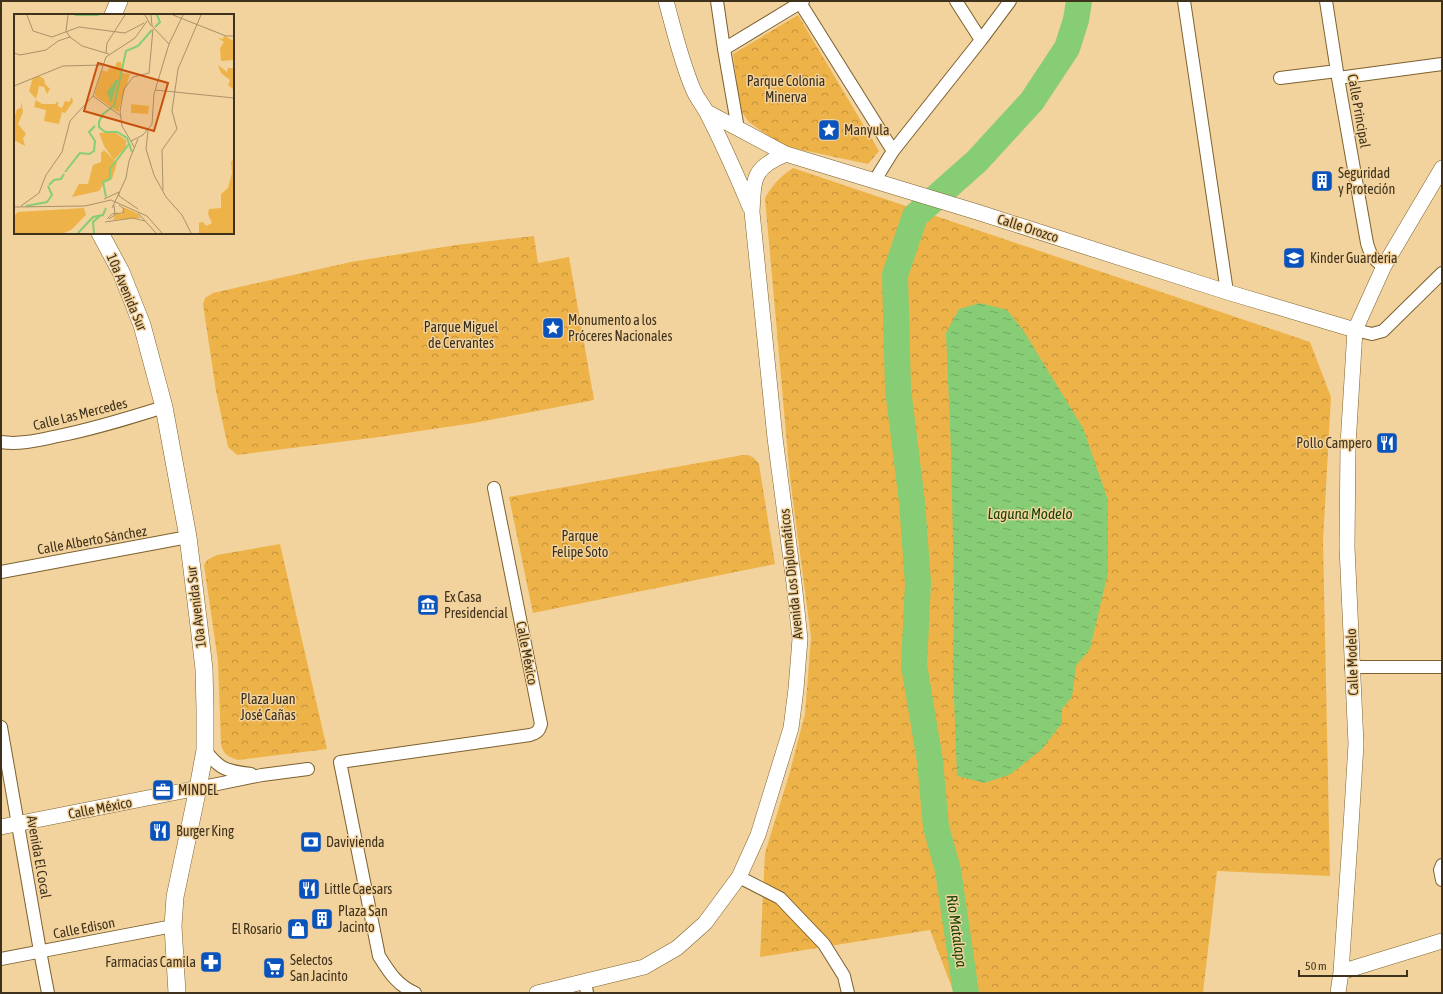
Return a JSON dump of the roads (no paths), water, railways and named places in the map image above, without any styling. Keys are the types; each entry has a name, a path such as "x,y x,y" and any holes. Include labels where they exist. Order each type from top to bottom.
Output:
{"main road":[{"path":"104,14 106,1"},
{"path":"113,14 118,1"},
{"name":"10a Avenida Sur","path":"101,234 120,272 142,324 164,407 188,537 204,669 206,708 205,750 175,897 173,926 177,993"}],"street":[{"name":"Avenida Los Diplomáticos","path":"666,1 693,89 707,112 732,162 752,212"},
{"path":"717,1 738,129"},
{"path":"956,1 981,40"},
{"path":"875,180 893,151 1010,1"},
{"path":"1184,1 1227,292"},
{"name":"Calle Principal","path":"1326,1 1337,74 1367,242 1370,255 1376,262 1384,266"},
{"path":"724,49 800,2 893,151"},
{"path":"1280,78 1442,64"},
{"name":"Calle Orozco","path":"707,112 786,154 875,180 1227,292 1355,330"},
{"name":"Avenida Los Diplomáticos","path":"536,993 586,987 644,967 677,948 705,923 740,877 758,835 790,728 796,689 800,639 775,438 752,212 754,181 761,169 770,161 786,154"},
{"path":"1442,168 1384,266 1355,330 1372,334 1383,331 1442,273"},
{"name":"Calle Modelo","path":"1338,993 1341,972 1352,826 1356,744 1351,667 1347,547 1348,453 1355,330"},
{"name":"Calle Las Mercedes","path":"1,442 13,444 86,430 164,407"},
{"name":"Calle México","path":"415,993 402,986 393,978 379,956 340,762 530,735 536,733 540,729 541,724 494,488"},
{"name":"Calle Alberto Sánchez","path":"1,572 188,537"},
{"path":"1351,667 1442,667"},
{"name":"Avenida El Cocal","path":"1,726 48,993"},
{"path":"205,750 219,766 232,772 262,775"},
{"path":"198,788 262,775 308,769"},
{"name":"Calle México","path":"1,827 198,788"},
{"path":"1442,865 1440,870 1442,880"},
{"path":"740,877 780,898 824,944 844,976 848,993"},
{"name":"Calle Edison","path":"1,959 173,926"},
{"path":"1341,972 1442,941"}],"water":[{"name":"Laguna Modelo","path":"980,303 1007,310 1023,330 1083,428 1108,500 1108,573 1090,649 1076,666 1072,697 1062,709 1062,723 1043,748 1011,774 985,783 957,776 953,672 954,585 951,451 946,333 959,309"}],"waterway":[{"name":"Río Matalapa","path":"966,993 948,870 936,827 930,761 914,665 918,583 912,502 898,389 895,275 915,216 977,161 1032,101 1067,48 1076,20 1079,1"}],"place":[{"name":"Manyula","path":"829,130"},
{"name":"Seguridad y Proteción","path":"1322,181"},
{"name":"Kinder Guarderia","path":"1294,258"},
{"name":"Monumento a los Próceres Nacionales","path":"553,328"},
{"name":"Pollo Campero","path":"1387,443"},
{"name":"Ex Casa Presidencial","path":"428,605"},
{"name":"MINDEL","path":"163,790"},
{"name":"Burger King","path":"160,831"},
{"name":"Davivienda","path":"311,842"},
{"name":"Little Caesars","path":"309,889"},
{"name":"Plaza San Jacinto","path":"322,919"},
{"name":"El Rosario","path":"298,929"},
{"name":"Farmacias Camila","path":"211,962"},
{"name":"Selectos San Jacinto","path":"274,968"}],"park label":[{"name":"Parque Colonia Minerva","path":"786,90"},
{"name":"Parque Miguel de Cervantes","path":"461,336"},
{"name":"Parque Felipe Soto","path":"580,544"},
{"name":"Plaza Juan José Cañas","path":"268,708"}]}
